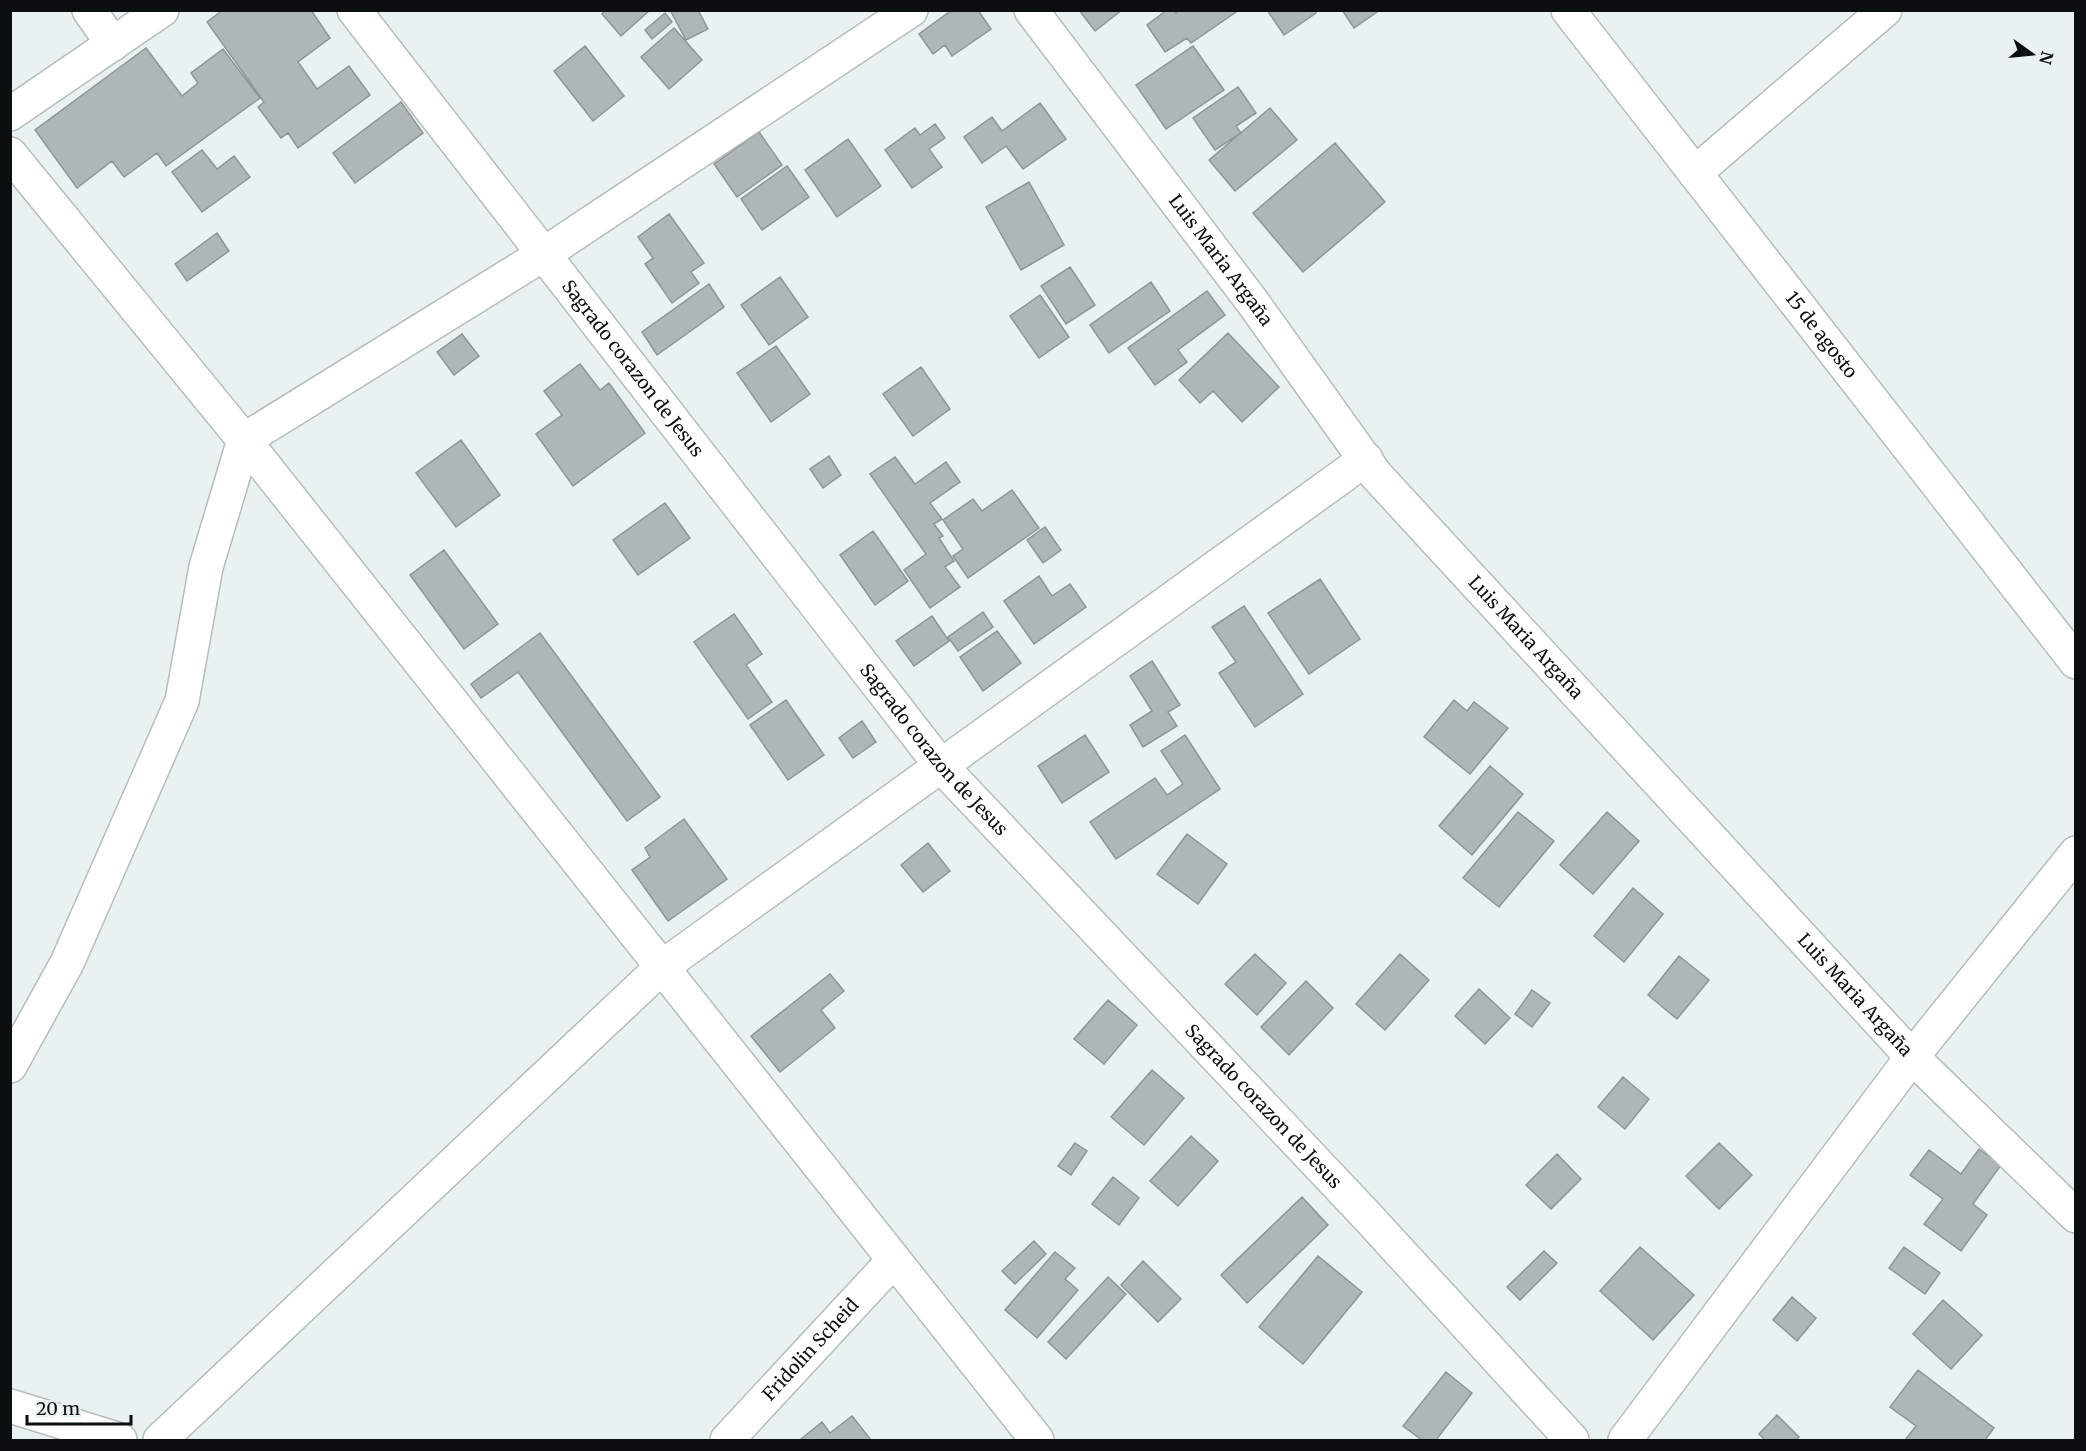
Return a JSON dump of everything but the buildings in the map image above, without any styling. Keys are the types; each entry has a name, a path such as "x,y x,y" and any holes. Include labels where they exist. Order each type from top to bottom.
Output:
{"street":[{"path":"89,10 113,44"},
{"path":"10,114 162,10"},
{"name":"Sagrado corazon de Jesus","path":"354,10 942,767 1366,1215 1572,1440"},
{"path":"10,1066 67,963 182,701 206,567 244,440 544,254 911,10"},
{"name":"Luis Maria Argaña","path":"1031,10 1254,304 1376,474 1912,1057 2076,1215"},
{"name":"15 de agosto","path":"1568,10 2076,662"},
{"path":"1695,173 1885,10"},
{"path":"10,154 244,440 1037,1440"},
{"path":"160,1440 662,967 1366,459"},
{"path":"1625,1440 1912,1057 2076,853"},
{"name":"Fridolin Scheid","path":"727,1440 894,1260"},
{"path":"10,1406 120,1440"}]}
